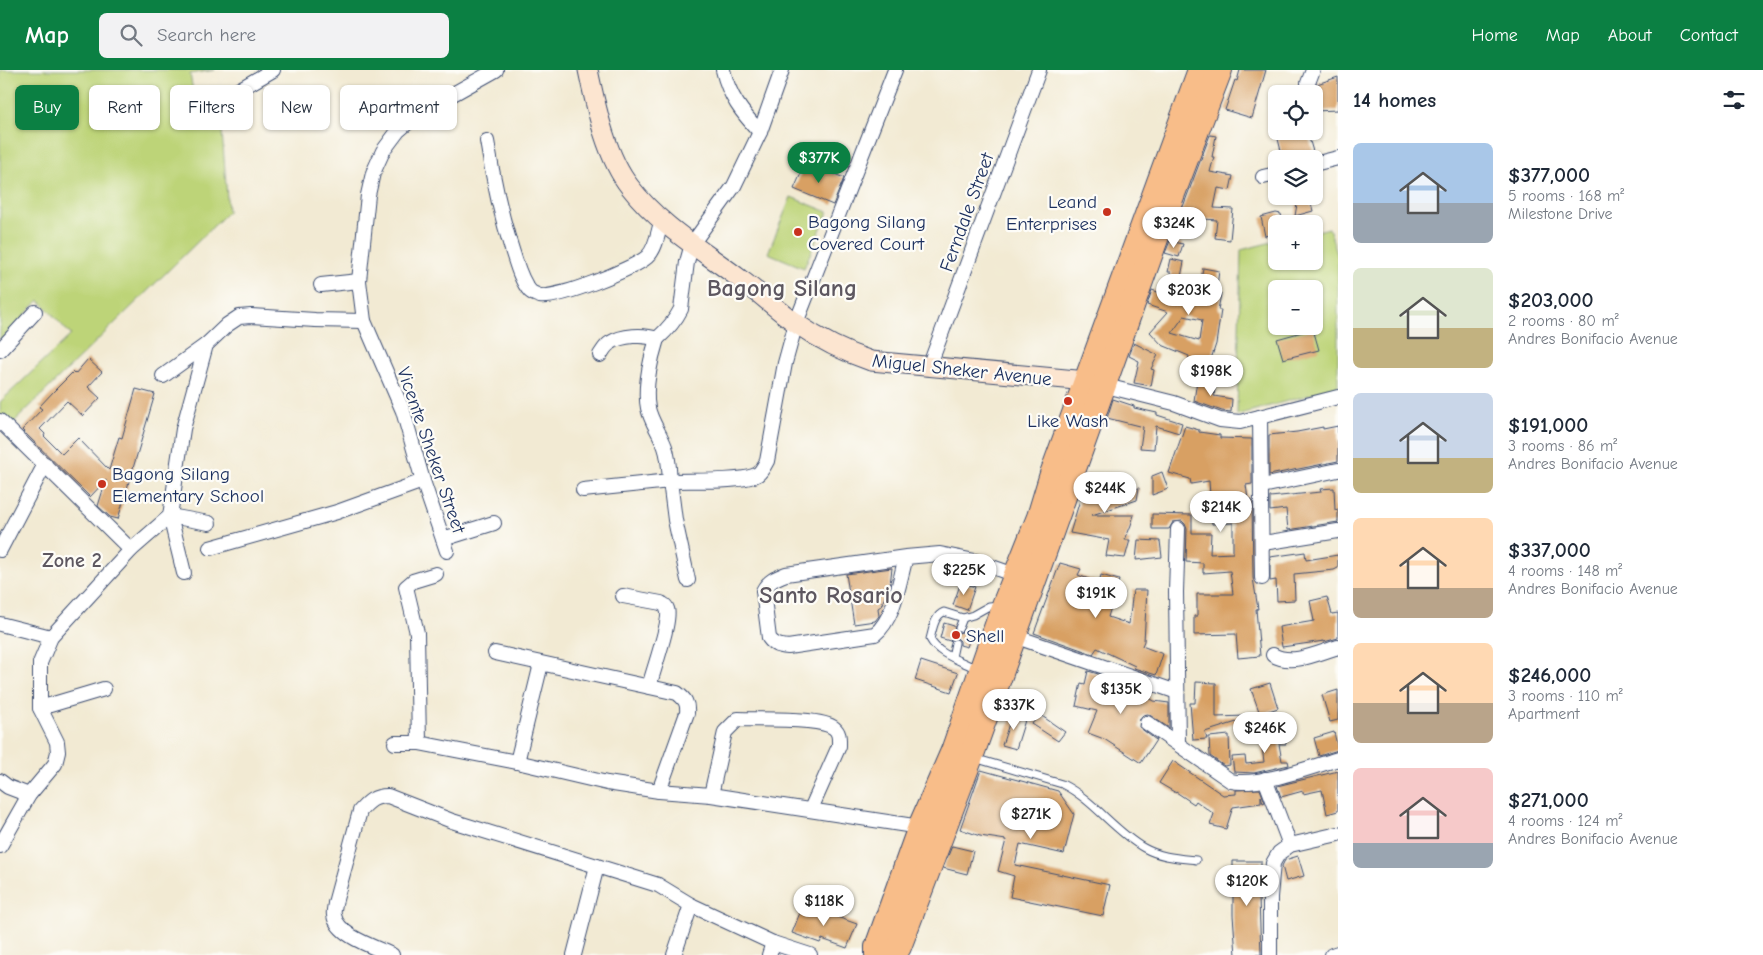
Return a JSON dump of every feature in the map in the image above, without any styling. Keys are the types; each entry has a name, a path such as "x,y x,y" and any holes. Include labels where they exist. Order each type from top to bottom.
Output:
{"highway":[{"path":"893,955 902,938 1004,632 1096,383 1200,70"},
{"path":"877,955 877,948 920,827 962,754 982,672 1004,632 1004,605 1039,517 1052,474 1096,383 1161,225 1220,70"}],"street":[{"path":"247,85 273,70"},
{"name":"Vicente Sheker Street","path":"494,523 445,545 423,481 403,411 364,321 359,281 372,173 383,151 398,132 420,113 496,70"},
{"name":"Miguel Sheker Avenue","path":"588,70 595,103 609,149 629,186 662,222 751,286 796,323 844,352 871,361 1096,383"},
{"path":"723,70 727,86 743,115 760,132"},
{"path":"688,580 675,520 669,461 648,410 646,400 653,354 657,339 670,328 681,308 687,262 692,244 734,186 760,132 782,70"},
{"path":"583,490 670,481 744,478 756,475 763,469 767,461 785,363 796,323 896,70"},
{"name":"Ferndale Street","path":"929,367 1039,70"},
{"path":"487,141 501,216 518,269 525,284 532,293 540,296 555,295 637,265 649,256 662,222"},
{"path":"1323,162 1338,158"},
{"path":"321,285 359,281"},
{"path":"0,350 35,312"},
{"path":"163,376 206,345 227,325 239,317 364,321"},
{"path":"600,355 610,343 620,339 649,336 657,339"},
{"path":"184,572 170,516 183,429 206,345"},
{"path":"1096,383 1174,403 1220,420 1240,422 1338,397"},
{"path":"1260,417 1262,578"},
{"path":"0,421 131,550"},
{"path":"0,550 45,464"},
{"path":"1262,486 1338,470"},
{"path":"210,548 337,512 423,481"},
{"path":"170,516 209,523"},
{"path":"0,846 29,794 55,764 58,752 57,742 40,708 40,663 51,637 131,550 170,516"},
{"path":"1178,530 1176,592 1178,744"},
{"path":"1263,543 1338,531"},
{"path":"906,557 889,618 875,634 788,647 780,646 769,638 764,590 773,579 786,574 906,557 940,554 975,561 1015,575"},
{"path":"419,743 417,634 406,587 413,581 436,574"},
{"path":"623,596 661,604 666,606 668,610 666,625 649,687"},
{"path":"0,624 51,637"},
{"path":"1004,632 1177,692"},
{"path":"1273,655 1280,659 1292,660 1338,647"},
{"path":"495,653 678,693 688,704 687,712 659,790"},
{"path":"517,762 541,664"},
{"path":"40,708 104,689"},
{"path":"711,795 725,732 738,719 826,723 835,729 839,736 839,746 810,809"},
{"path":"1147,723 1231,781 1241,783 1265,779 1338,760"},
{"path":"395,743 419,743 517,762 607,783 711,795 920,827"},
{"path":"1265,779 1290,845"},
{"path":"0,781 8,787 29,794"},
{"path":"392,955 344,931 338,925 334,914 335,902 342,883 360,811 369,801 378,796 388,796 452,821 658,885 771,949 810,955"},
{"path":"1270,955 1270,897 1273,863 1279,853 1290,845 1338,834"},
{"path":"574,955 598,866"},
{"path":"674,955 691,905"},
{"path":"1332,955 1338,953"}],"lane":[{"path":"982,672 938,649 930,639 939,614 944,612 963,618 989,606 1004,605"},
{"path":"959,628 963,618"},
{"path":"952,657 955,643"},
{"path":"962,754 1062,784 1075,791 1145,848 1163,856 1196,860"}],"green space":[{"path":"0,70 215,70 190,74 192,85 170,85 170,130 222,130 228,212 10,426 0,417 0,402 71,335 39,300 0,341"},
{"name":"Bagong Silang Covered Court","path":"791,197 828,212 804,268 768,253"},
{"path":"1329,228 1338,257 1338,387 1237,415 1241,250 1268,243 1268,270 1323,270 1323,230"}],"building":[{"path":"1240,70 1266,70 1252,118 1225,110"},
{"path":"1338,77 1338,110 1323,111 1323,85 1317,84"},
{"path":"1210,135 1216,136 1210,172 1233,176 1230,190 1218,188 1214,208 1233,209 1230,240 1215,238 1217,220 1202,219 1181,212"},
{"path":"1278,140 1310,140 1313,150 1281,150"},
{"path":"806,162 844,178 833,205 794,189"},
{"path":"1297,205 1311,205 1313,211 1295,215"},
{"path":"1268,215 1268,235 1265,236 1261,217"},
{"path":"1170,241 1183,244 1179,257 1165,253"},
{"path":"1171,259 1184,262 1180,282 1200,286 1203,268 1219,271 1216,293 1221,294 1218,310 1221,310 1216,344 1210,362 1205,361 1202,372 1187,369 1189,356 1162,345 1150,332 1168,312 1147,305 1152,290 1166,295 1171,272 1168,272","holes":["1184,316 1202,320 1199,341 1172,333"]},
{"path":"1291,335 1315,335 1319,350 1283,359 1277,339"},
{"path":"1134,343 1158,355 1151,369 1154,370 1151,386 1134,383 1139,361 1129,356"},
{"path":"88,359 102,372 88,387 100,398 83,416 67,401 40,429 45,434 44,436 62,454 78,438 109,470 119,437 122,438 136,389 155,394 118,519 110,517 98,506 106,480 90,497 22,430 42,409 39,407 73,372 75,374"},
{"path":"1197,380 1216,383 1214,396 1232,399 1231,412 1222,411 1194,401"},
{"path":"1113,399 1134,406 1134,408 1157,413 1157,415 1182,423 1179,433 1156,426 1154,449 1140,448 1143,427 1107,418"},
{"path":"1185,426 1199,430 1199,432 1220,435 1220,438 1252,439 1252,484 1246,485 1248,499 1252,499 1253,578 1258,609 1256,609 1260,656 1238,658 1236,634 1194,635 1194,616 1197,616 1197,594 1233,594 1230,571 1203,573 1203,563 1186,562 1187,529 1182,521 1173,522 1169,529 1152,529 1152,514 1192,515 1192,533 1211,533 1210,554 1233,553 1233,523 1212,524 1209,481 1191,484 1190,479 1169,473"},
{"path":"1338,426 1338,461 1269,475 1269,435"},
{"path":"1162,472 1168,489 1152,495 1152,476"},
{"path":"1087,475 1113,476 1112,492 1139,488 1137,500 1092,515 1134,515 1125,540 1130,540 1125,558 1106,556 1109,540 1070,533 1083,490 1087,491"},
{"path":"1334,488 1335,510 1338,509 1338,522 1288,530 1286,509 1270,511 1270,497 1321,492 1320,489"},
{"path":"1138,540 1160,541 1162,557 1136,560"},
{"path":"1305,552 1306,560 1338,555 1338,568 1294,574 1295,600 1277,601 1276,580 1270,581 1270,557"},
{"path":"1060,563 1081,569 1078,575 1099,583 1101,575 1119,580 1108,617 1129,624 1133,590 1147,590 1144,641 1142,646 1163,654 1156,675 1134,668 1135,666 1097,648 1093,654 1034,633"},
{"path":"892,568 890,585 881,606 878,608 879,616 875,621 854,624 846,574"},
{"path":"961,582 975,587 967,610 953,605"},
{"path":"1327,597 1332,614 1338,613 1338,638 1324,642 1282,647 1279,627 1314,621 1310,601"},
{"name":"Shell","path":"944,623 954,626 955,631 958,633 964,630 972,632 967,647 960,645 960,641 957,638 953,638 950,641 940,638"},
{"path":"921,661 958,673 951,692 915,680"},
{"path":"1088,671 1105,676 1103,682 1128,691 1130,685 1154,701 1169,703 1169,728 1148,714 1140,718 1139,727 1156,740 1141,763 1104,739 1088,733 1097,711 1076,706 1081,683 1085,684"},
{"path":"1196,682 1216,683 1216,717 1246,716 1246,719 1205,732 1207,739 1193,740 1190,703 1195,703"},
{"path":"1270,683 1278,708 1260,714 1251,689"},
{"path":"1338,690 1338,720 1330,722 1322,695"},
{"path":"1013,712 1026,717 1016,749 1002,745"},
{"path":"1039,714 1065,732 1058,741 1032,724"},
{"path":"1284,728 1286,744 1279,744 1282,761 1288,761 1289,765 1254,773 1234,772 1232,757 1245,756 1246,764 1264,762 1260,731"},
{"path":"1334,732 1338,750 1319,756 1314,738"},
{"path":"1229,735 1230,765 1224,766 1210,756 1209,737"},
{"path":"1173,761 1223,795 1236,794 1236,790 1260,789 1265,802 1263,803 1261,796 1261,803 1233,807 1226,829 1210,825 1214,814 1196,801 1194,804 1159,783"},
{"path":"981,770 1058,791 1074,814 1064,854 1020,844 1015,865 1110,885 1103,916 1010,897 1014,876 998,871 1006,840 980,836 960,829"},
{"path":"1338,771 1338,811 1327,814 1322,790 1303,794 1303,791 1281,797 1277,786"},
{"path":"952,846 973,851 967,874 943,868"},
{"path":"1298,856 1304,876 1286,881 1282,866 1285,860"},
{"path":"1233,861 1261,861 1261,898 1259,898 1261,955 1236,955 1233,915"},
{"path":"803,905 857,924 847,948 822,939 820,943 792,933"}],"place":[{"name":"Leand Enterprises","path":"1107,212"},
{"name":"Bagong Silang Covered Court","path":"798,232"},
{"name":"Like Wash","path":"1068,401"},
{"name":"Bagong Silang Elementary School","path":"102,484"},
{"name":"Shell","path":"956,635"}],"district":[{"name":"Bagong Silang","path":"782,288"},
{"name":"Zone 2","path":"72,560"},
{"name":"Santo Rosario","path":"831,595"}]}
